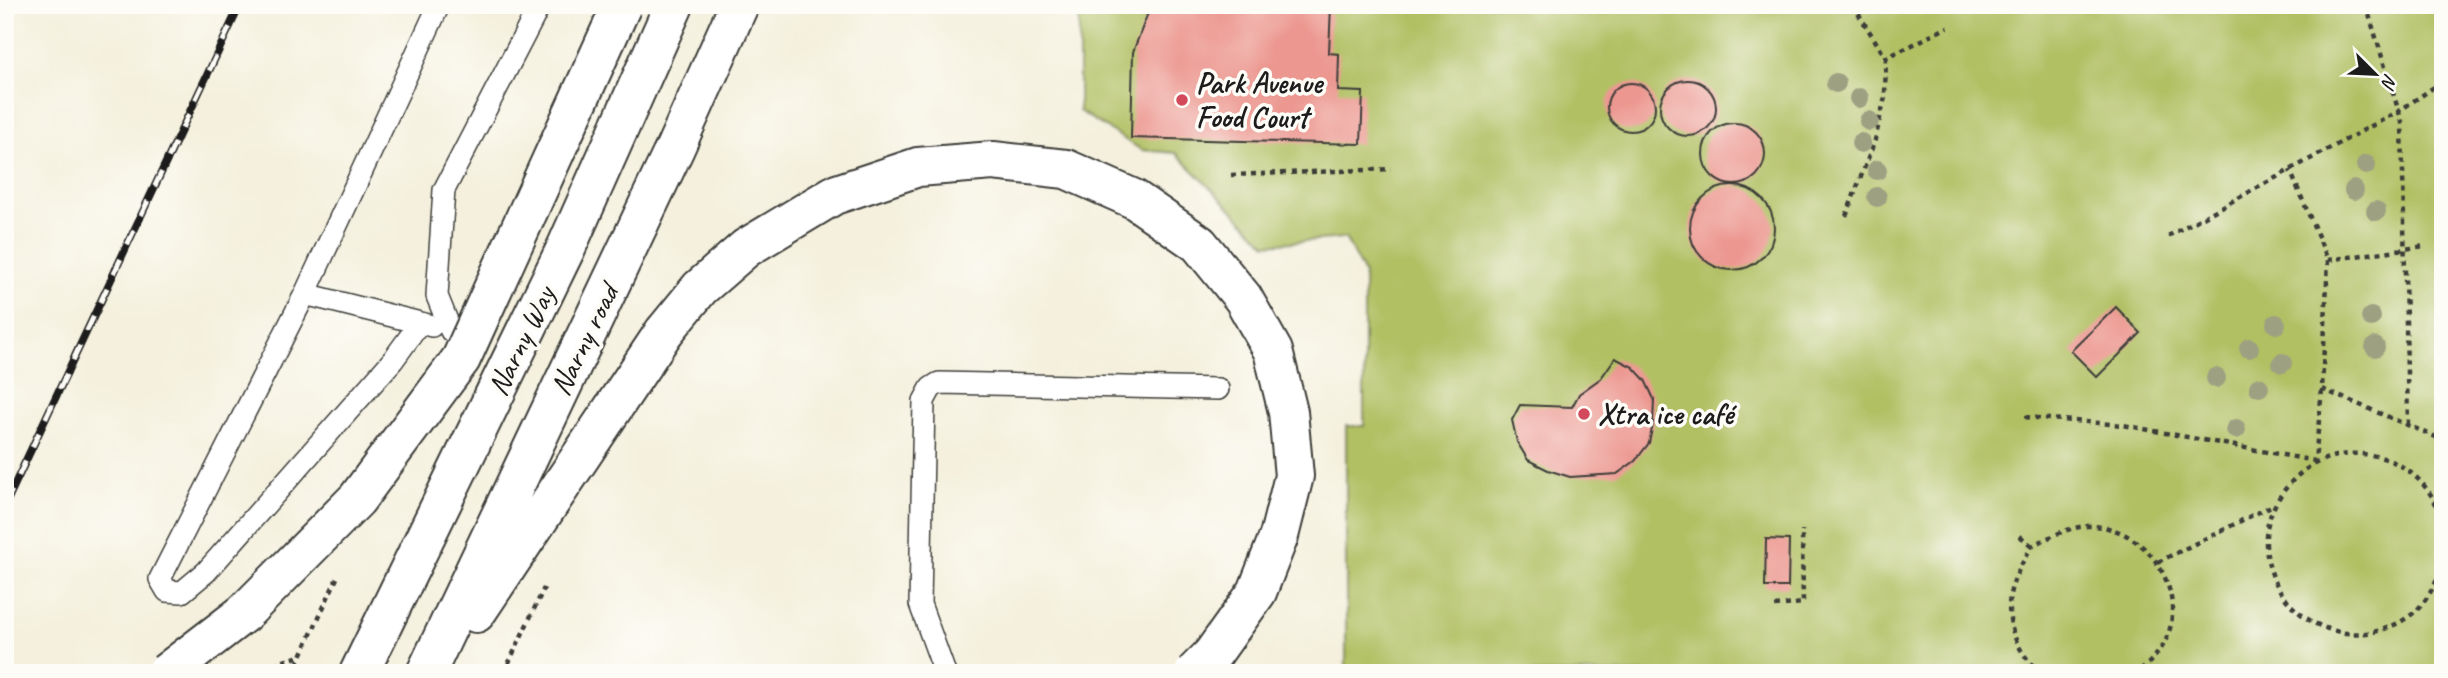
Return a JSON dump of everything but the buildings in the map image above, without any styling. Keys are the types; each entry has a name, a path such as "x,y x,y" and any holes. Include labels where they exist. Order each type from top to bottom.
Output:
{"main road":[{"path":"166,673 244,613 358,499 461,359 622,5"},
{"name":"Narny Way","path":"359,673 566,248 674,5"},
{"name":"Narny road","path":"426,673 675,148 739,5"},
{"path":"435,673 664,332 700,288 746,248 834,195 918,167 993,161 1066,169 1134,199 1199,244 1243,298 1273,351 1288,412 1294,476 1279,536 1257,592 1213,655 1194,673"}],"lane":[{"path":"420,323 393,360 206,572 182,592 167,591 160,579 305,294 439,5"},
{"path":"451,331 436,296 444,190 540,5"},
{"path":"305,294 451,331 515,354"},
{"path":"945,673 920,604 924,401 931,388 939,383 1218,389"}],"path":[{"path":"1846,216 1875,140 1885,97 1886,58 1853,5"},
{"path":"2366,5 2402,122 2408,425"},
{"path":"1886,58 1948,27"},
{"path":"2168,236 2399,111 2443,81"},
{"path":"1231,175 1391,169"},
{"path":"2290,170 2328,260 2322,389 2315,461"},
{"path":"2328,260 2425,246"},
{"path":"2322,389 2443,440"},
{"path":"2025,417 2123,425 2315,461"},
{"path":"2443,524 2439,509 2424,484 2402,466 2374,455 2346,453 2315,461 2292,479 2274,504 2266,534 2267,565 2280,593 2301,615 2328,630 2358,634 2387,629 2412,614 2431,593 2443,567"},
{"path":"2158,562 2274,504"},
{"path":"2042,673 2017,645 2010,619 2011,592 2032,546 2062,532 2088,526 2115,530 2139,543 2158,562 2169,586 2172,613 2166,639 2152,661 2138,673"},
{"path":"1775,606 1803,603 1802,530"},
{"path":"2020,536 2032,546"},
{"path":"245,673 301,656"}],"green space":[{"path":"1079,5 2443,5 2443,673 1346,673 1346,426 1364,426 1364,274 1345,238 1266,244 1176,153 1142,150 1079,111"}],"railway":[{"path":"5,505 240,5"}],"place":[{"name":"Park Avenue Food Court","path":"1182,100"},
{"name":"Xtra ice café","path":"1584,414"}]}
